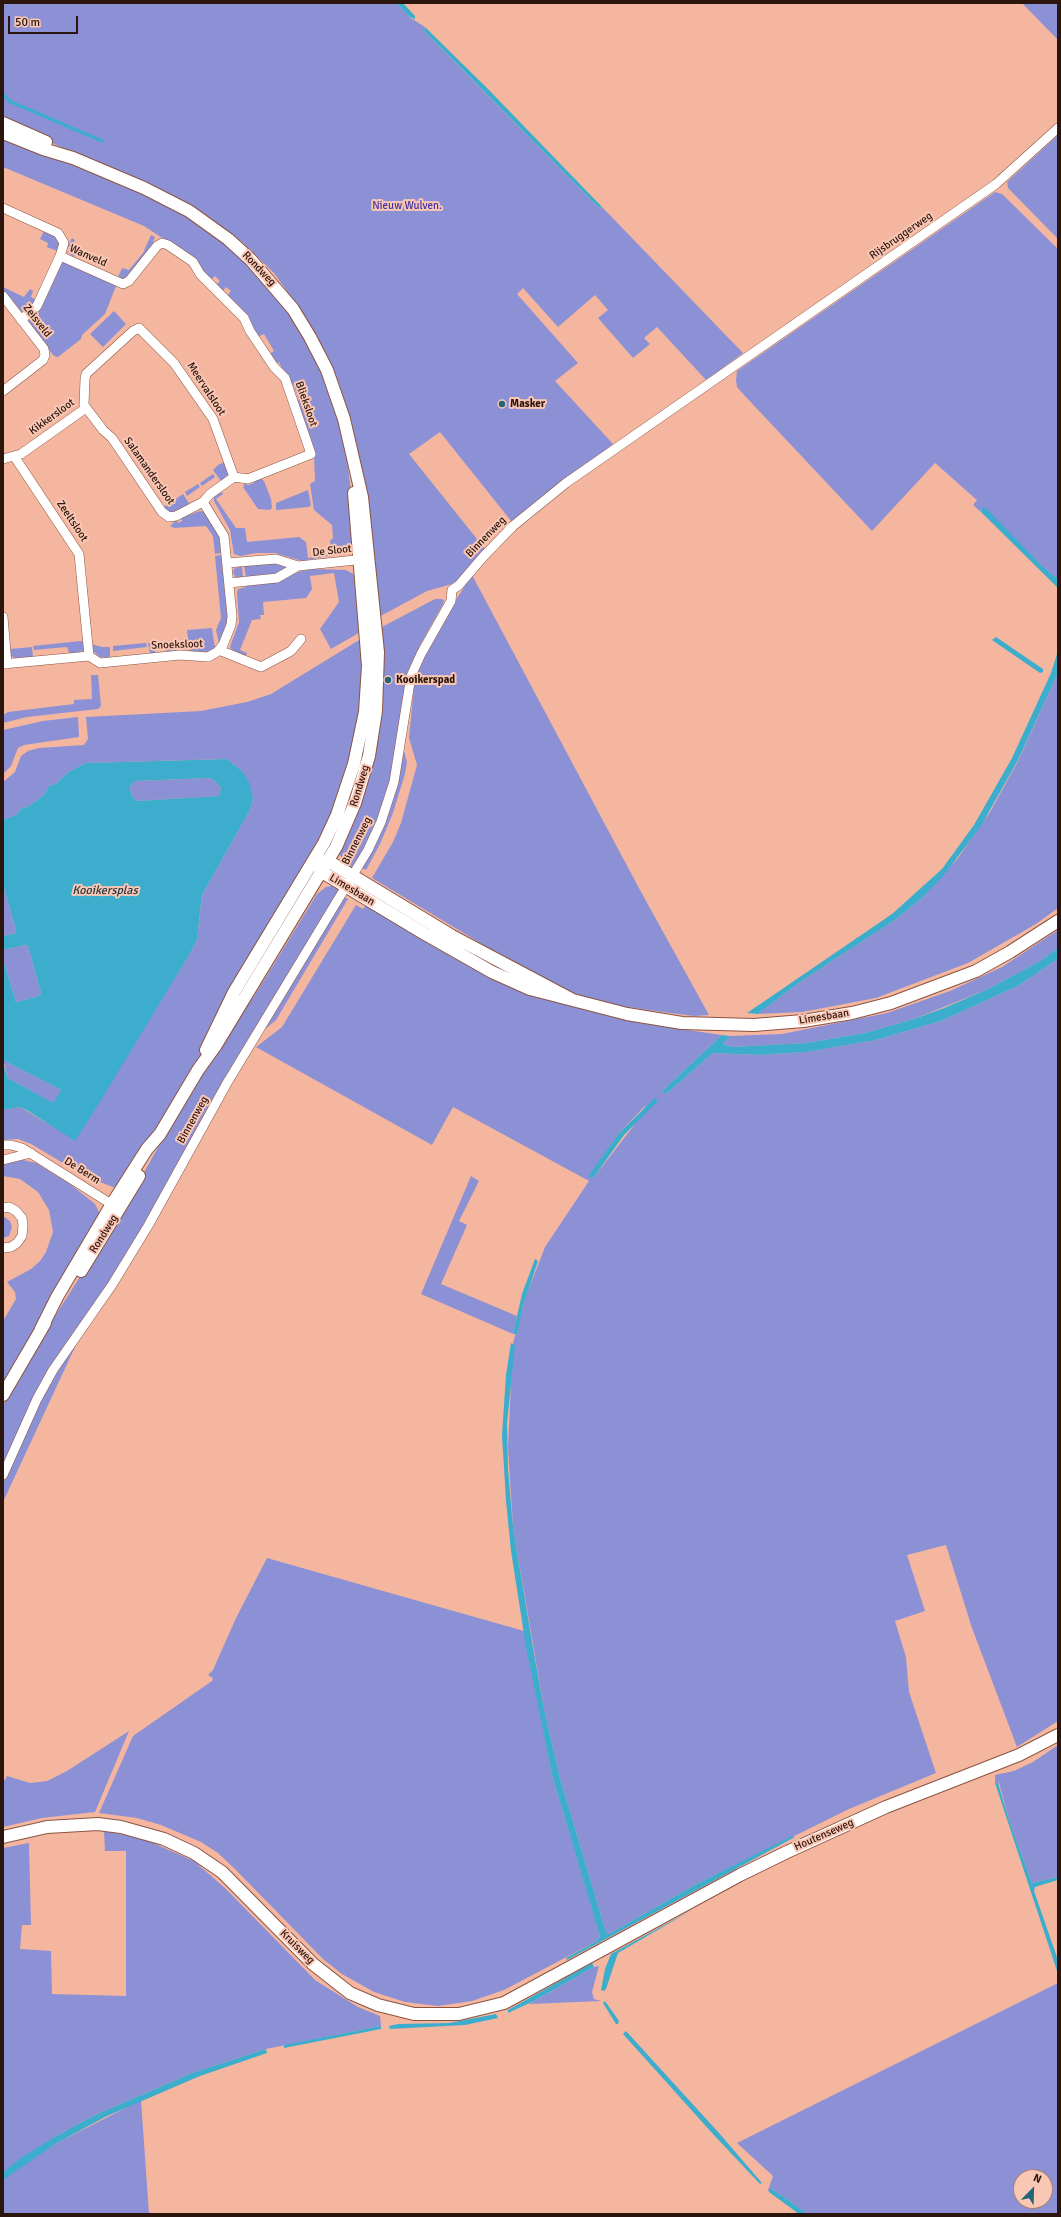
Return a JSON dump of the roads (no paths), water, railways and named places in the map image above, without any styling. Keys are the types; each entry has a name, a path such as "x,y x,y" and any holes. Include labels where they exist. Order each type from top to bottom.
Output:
{"main road":[{"name":"Rondweg","path":"3,123 46,142 73,158"},
{"name":"Rondweg","path":"3,133 43,149 73,158 144,188 189,211 228,239 265,275 301,322 327,370 340,404 353,462 364,560 378,652 376,711 369,756 361,786 349,819 328,861 216,1045 198,1070 160,1134 147,1149 116,1207 61,1290 41,1329 3,1395"},
{"name":"Rondweg","path":"198,1070 229,1001 314,860 333,824 347,788 365,712 368,653 364,560"},
{"name":"Limesbaan","path":"314,860 322,872 353,883 371,887 477,950 571,999"},
{"name":"Limesbaan","path":"314,860 328,861 353,883 365,898 492,972 530,989 627,1014 682,1023 754,1025 803,1021 845,1014 898,1001 976,971 1010,952 1058,921"},
{"name":"Houtenseweg","path":"598,1952 740,1875 787,1852 886,1807 1019,1755 1058,1735"},
{"name":"Kruisweg","path":"3,1837 47,1827 98,1824 121,1827 164,1839 194,1853 222,1872 313,1964 337,1984 373,2003 414,2014 452,2015 492,2007 528,1991 598,1952"}],"street":[{"name":"Rijsbruggerweg","path":"751,355 996,184 1058,128"},
{"path":"3,208 58,233 64,243 60,256"},
{"name":"Wanveld","path":"21,320 38,306 60,256 125,284 162,243"},
{"name":"Blieksloot","path":"162,243 168,245 193,262 200,274 244,318 250,331 274,367 284,378 310,454 248,479 234,476"},
{"name":"Zeisveld","path":"3,296 44,348 45,355 42,360 3,391"},
{"name":"Meervalsloot","path":"139,328 144,331 174,363 213,419 234,476"},
{"name":"Kikkersloot","path":"3,459 21,454 86,408 84,389 86,374 133,331 139,328"},
{"name":"Binnenweg","path":"3,1475 37,1399 53,1370 112,1285 148,1226 227,1083 353,883 376,834 391,794 398,765 409,682 413,670 451,601 452,590 459,585 500,538 535,507 596,462 751,355"},
{"name":"Salamandersloot","path":"86,408 103,430 112,438 165,515 169,517 176,516 203,502"},
{"name":"Zeeltsloot","path":"14,456 79,554 88,656"},
{"path":"203,502 210,494 234,476"},
{"name":"Snoeksloot","path":"5,664 88,656 100,663 180,655 208,656 219,650 231,625 227,564 222,532 203,502"},
{"name":"De Sloot","path":"227,564 276,559 298,566 364,560"},
{"name":"De Sloot","path":"228,583 277,578 298,566"},
{"path":"3,617 5,664"},
{"path":"219,650 261,667 292,651 301,639"},
{"name":"De Berm","path":"3,1145 18,1146 31,1153 116,1207"},
{"path":"3,1160 31,1153"},
{"path":"3,1208 9,1207 16,1211 22,1218 23,1225 23,1232 17,1243 11,1247 3,1248"}],"water":[{"path":"396,3 403,3 415,16 415,19 410,17"},
{"path":"425,27 489,90 603,208 598,207 424,31"},
{"path":"981,507 987,509 1041,565 1058,579 1058,588 982,513"},
{"path":"996,637 1043,669 1043,672 1040,673 992,640"},
{"path":"1058,651 1058,673 1018,760 981,826 944,875 922,898 895,920 800,982 758,1014 747,1013 892,914 942,869 974,825 1012,758 1051,673"},
{"name":"Kooikersplas","path":"227,759 242,771 249,782 253,799 250,810 202,895 197,939 192,950 75,1141 20,1107 3,1110 3,1063 8,1078 53,1103 61,1090 3,1060 3,959 16,1002 39,996 41,993 28,946 25,945 3,950 3,936 16,933 16,930 3,885 3,820 16,815 23,807 26,808 44,795 49,786 56,784 67,773 86,763","holes":["209,778 214,780 221,788 219,796 137,801 133,798 130,790 130,786 135,781"]},
{"path":"1058,948 1058,959 1018,986 941,1021 876,1040 806,1052 759,1055 713,1053 666,1094 662,1091 722,1035 730,1036 723,1044 732,1047 806,1043 865,1033 914,1019 988,989 1040,961"},
{"path":"655,1098 658,1101 624,1135 594,1177 590,1178 589,1175 619,1133"},
{"path":"535,1259 538,1261 523,1306 517,1334 513,1334 522,1294"},
{"path":"511,1343 515,1346 507,1423 508,1469 513,1527 544,1709 560,1778 606,1932 609,1934 693,1886 792,1836 795,1837 567,1960 566,1958 597,1941 600,1936 552,1775 526,1647 511,1551 502,1435 506,1375"},
{"path":"995,1783 998,1783 1010,1823 1032,1883 1058,1877 1058,1880 1035,1887 1034,1891 1058,1960 1058,1974"},
{"path":"692,1910 618,1953 606,1989 604,1991 601,1990 605,1969 611,1954"},
{"path":"592,1963 594,1967 534,2001 508,2013 508,2010"},
{"path":"605,2001 619,2021 618,2024 616,2024 603,2003"},
{"path":"496,2014 498,2018 465,2025 390,2029 389,2026 398,2024 449,2023"},
{"path":"381,2026 381,2029 284,2048 284,2045"},
{"path":"626,2031 719,2133 762,2183 760,2184 713,2134 623,2034"},
{"path":"266,2049 267,2053 200,2076 107,2116 57,2143 3,2180 3,2172 21,2158 56,2136 95,2115 192,2073"},
{"path":"770,2189 808,2214 799,2214 769,2192"}],"waterway":[{"path":"3,94 9,101 102,141"}],"place":[{"name":"Masker","path":"502,404"},
{"name":"Kooikerspad","path":"388,680"}],"park label":[{"name":"Nieuw Wulven.","path":"407,206"}]}
